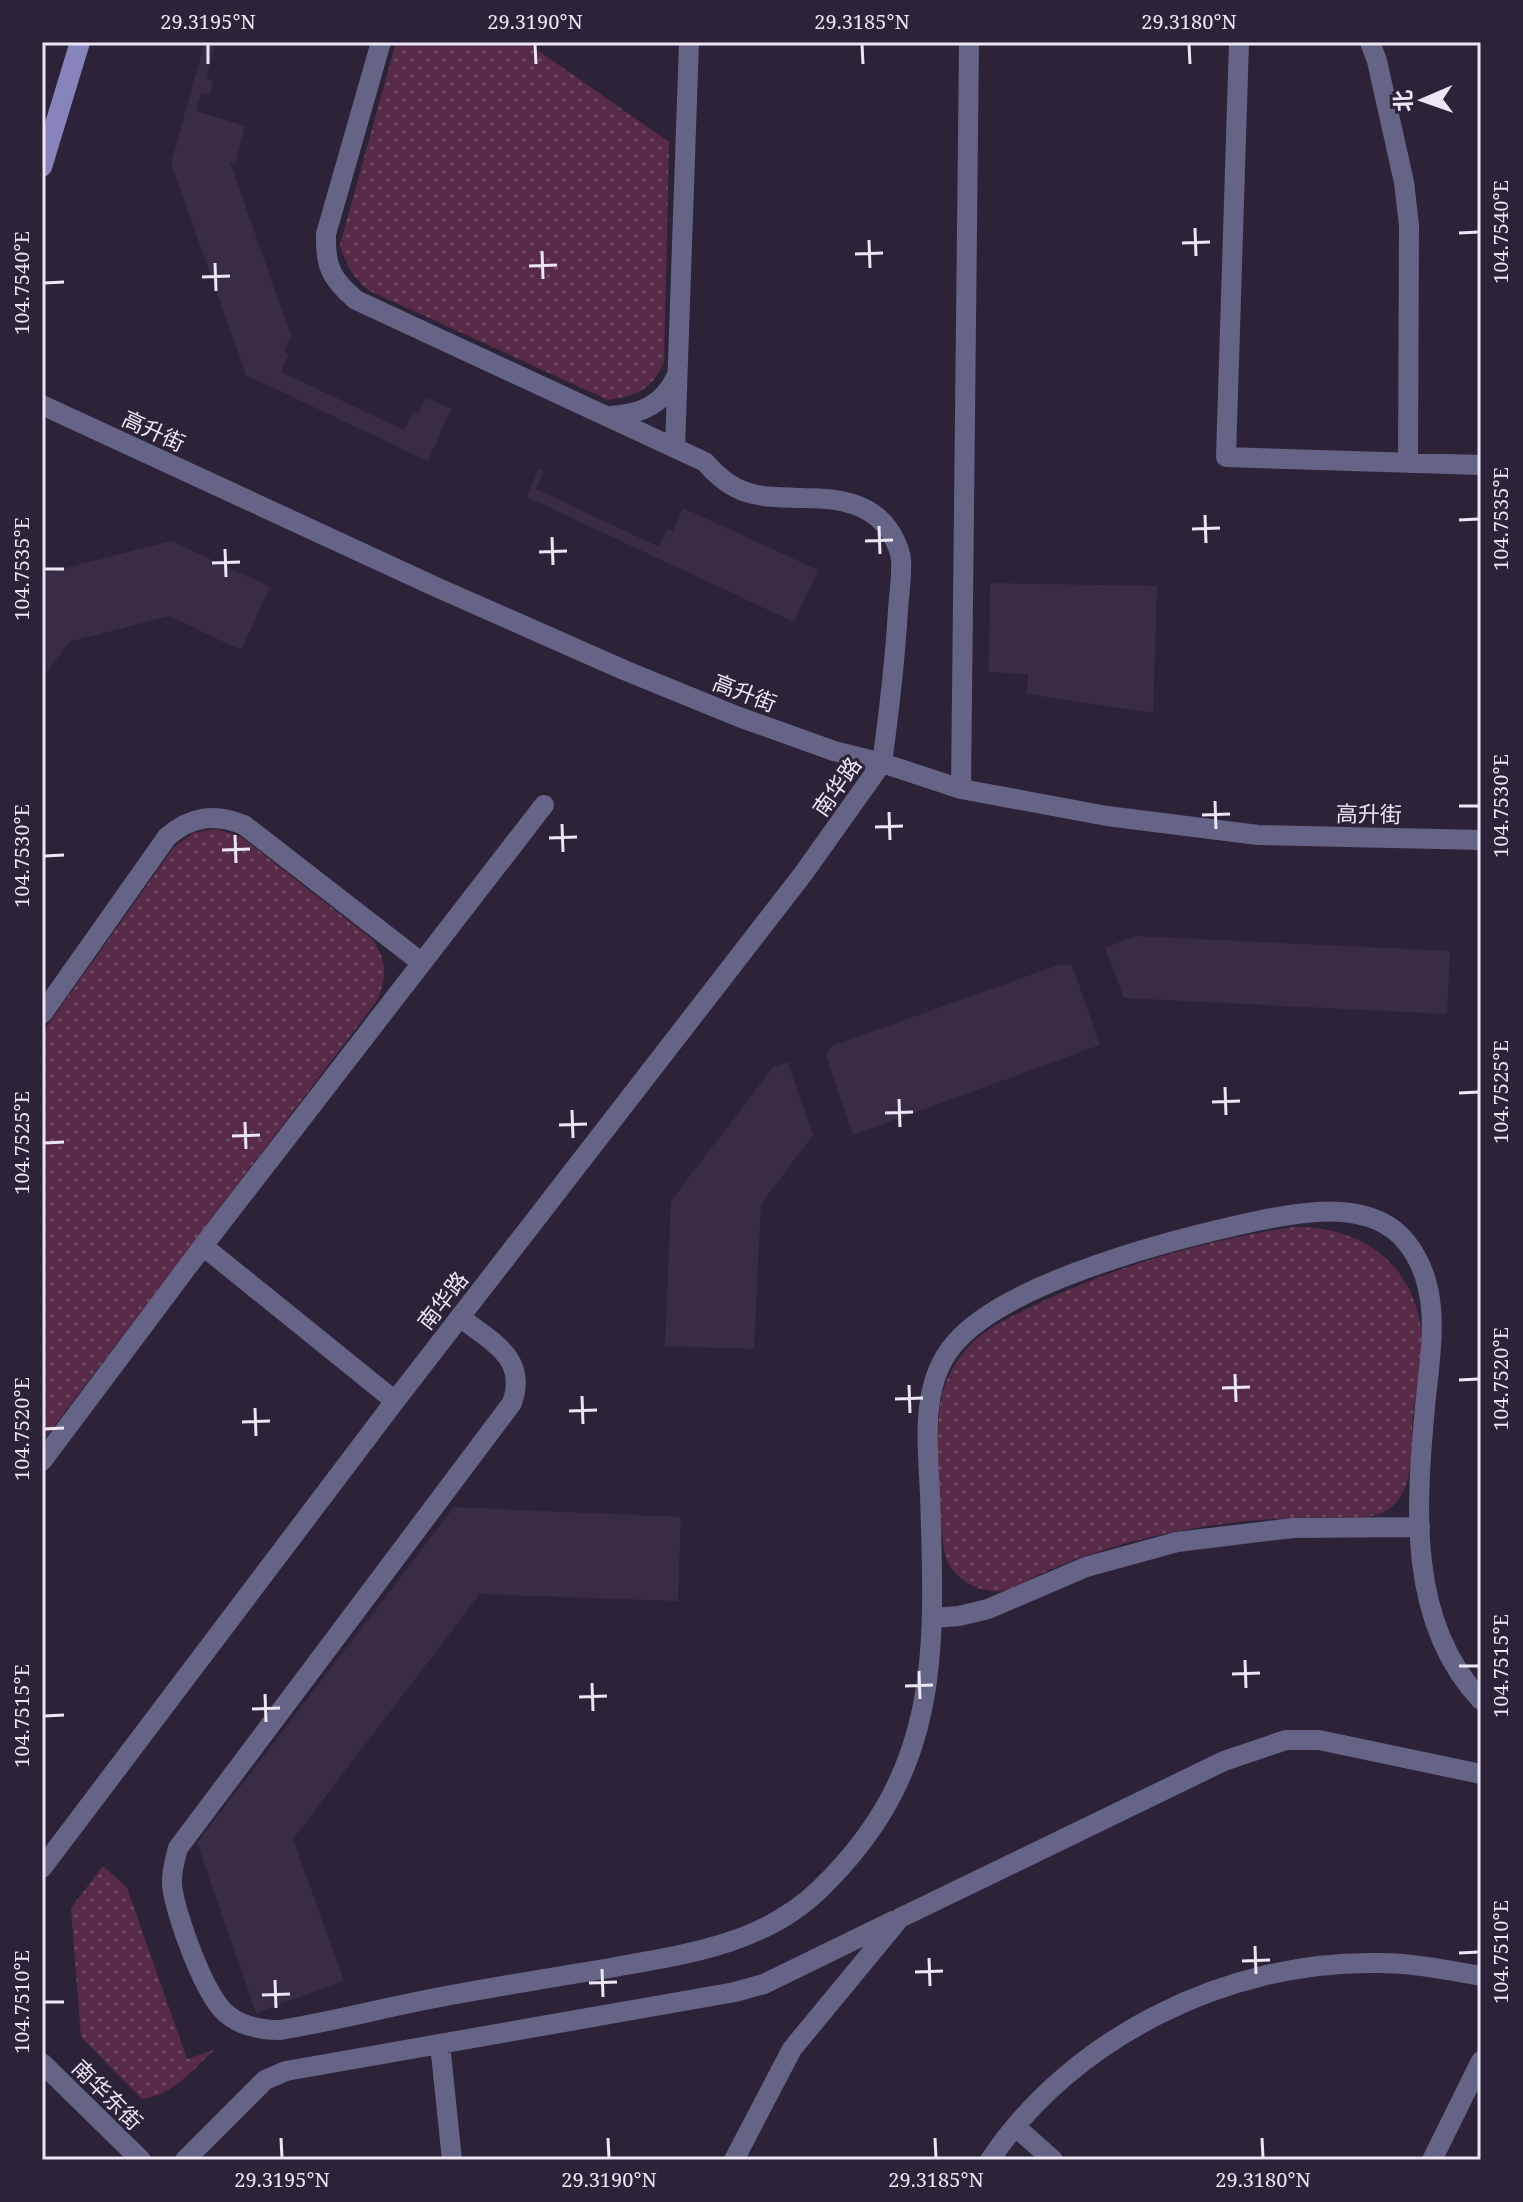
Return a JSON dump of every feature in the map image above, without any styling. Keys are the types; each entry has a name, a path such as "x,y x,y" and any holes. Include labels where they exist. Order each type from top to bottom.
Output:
{"main road":[{"path":"42,167 80,42"}],"street":[{"path":"381,42 326,234 330,271 341,288 356,300 705,462 718,477 748,494 845,501 878,518 891,532 901,558 895,663 882,763"},
{"path":"675,448 689,42"},
{"path":"961,789 969,42"},
{"path":"1239,42 1226,457 1481,465"},
{"path":"1370,42 1404,182 1409,225 1408,463"},
{"path":"610,416 627,416 650,408 671,388 678,373"},
{"name":"高升街","path":"42,405 624,670 739,717 834,751 961,789 1081,812 1258,835 1481,840"},
{"name":"南华路","path":"42,1868 395,1401 803,874 882,763"},
{"path":"42,1461 203,1246 544,805"},
{"path":"42,1014 167,837 180,827 209,816 227,818 244,825 422,963"},
{"path":"460,1317 512,1361 517,1374 512,1403 178,1848 172,1884 202,1979 212,1998 228,2015 247,2026 280,2030 456,1994 699,1952 755,1932 815,1894 858,1847 897,1787 911,1755 919,1723 932,1645 928,1413 938,1369 951,1347 990,1312 1076,1273 1202,1233 1277,1216 1318,1212 1367,1216 1392,1227 1410,1246 1424,1278 1432,1311 1433,1338 1422,1442 1421,1565 1427,1598 1438,1629 1457,1668 1481,1700"},
{"path":"203,1246 395,1401"},
{"path":"933,1618 988,1609 1086,1567 1177,1542 1293,1528 1420,1527"},
{"path":"185,2160 265,2080 286,2071 735,1992 764,1984 1224,1761 1286,1740 1319,1740 1481,1774"},
{"path":"734,2160 792,2049 900,1918"},
{"path":"990,2160 1031,2109 1071,2072 1116,2039 1164,2012 1214,1990 1268,1975 1322,1966 1377,1963 1432,1967 1481,1976"},
{"path":"440,2044 452,2160"},
{"path":"1432,2160 1481,2061"},
{"name":"南华东街","path":"42,2063 141,2160"},
{"path":"1016,2127 1053,2160"}],"shaded area":[{"path":"205,42 216,42 206,78 213,81 209,95 201,93 196,111 245,126 235,163 230,162 291,336 284,351 289,354 281,372 404,430 413,412 418,414 426,398 451,409 428,461 246,375 171,163"},
{"path":"396,42 526,42 669,142 664,363 648,386 628,396 608,400 370,291 355,276 340,245"},
{"path":"539,468 544,472 536,489 659,547 668,529 673,531 683,508 818,570 794,622 527,497"},
{"path":"171,541 270,587 241,650 169,616 69,642 42,679 42,574"},
{"path":"990,583 1157,586 1153,713 1027,694 1028,674 989,672"},
{"path":"216,829 240,836 372,939 383,962 383,985 376,1002 42,1442 42,1033 174,847 193,833"},
{"path":"1136,936 1450,951 1447,1014 1124,998 1105,948"},
{"path":"1061,964 1073,968 1100,1045 853,1135 827,1058 832,1046"},
{"path":"788,1062 813,1135 761,1204 754,1349 665,1346 671,1201 773,1067"},
{"path":"1294,1227 1345,1234 1366,1244 1385,1258 1412,1295 1419,1319 1422,1355 1408,1479 1398,1500 1383,1513 1370,1516 1257,1520 1156,1536 1076,1559 1005,1590 984,1590 956,1574 947,1561 941,1530 939,1412 950,1375 970,1345 989,1329 1017,1314 1094,1279 1193,1247"},
{"path":"454,1507 681,1517 678,1601 480,1594 293,1839 344,1981 256,2013 197,1843"},
{"path":"103,1866 127,1888 187,2059 214,2050 172,2087 153,2097 142,2099 81,2037 71,1908"}]}
